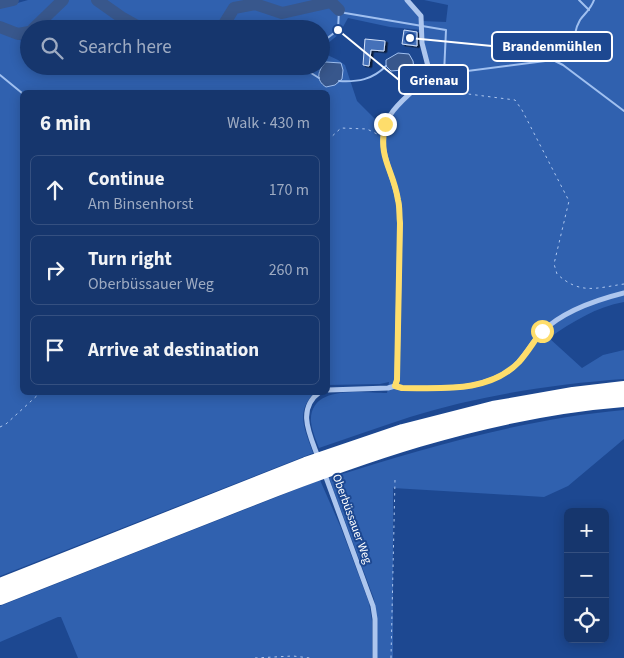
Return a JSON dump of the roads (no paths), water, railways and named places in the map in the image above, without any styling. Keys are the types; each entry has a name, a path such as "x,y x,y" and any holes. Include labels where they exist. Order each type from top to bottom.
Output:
{"highway":[{"path":"0,585 306,464 403,431 493,408 573,394 624,388"},
{"path":"0,598 312,475 407,442 455,429 532,413 624,400"}],"street":[{"path":"395,386 397,380 400,223 398,199 383,152 382,137 390,114 424,79 429,70 429,64 422,43 422,21 419,12 407,0"},
{"path":"330,390 388,388 395,386 402,388 458,388 488,381 514,367 542,331 556,321 593,302 624,293"},
{"name":"Oberbüssauer Weg","path":"317,395 310,402 306,414 307,424 373,606 375,658"}],"waterway":[{"path":"0,3 13,0"},
{"path":"42,20 63,0"},
{"path":"97,0 126,20"},
{"path":"579,0 589,10"},
{"path":"573,53 578,24 594,0"},
{"path":"227,20 234,8 255,4 282,13 331,2 339,10"},
{"path":"330,36 338,30 339,10 345,13 446,30 444,74 553,60 563,65 624,111"},
{"path":"0,27 20,34"},
{"path":"339,81 364,79 381,71 386,66"},
{"path":"0,75 20,91"},
{"path":"314,75 319,78"}],"place":[{"name":"Grienau","path":"338,30"},
{"name":"Brandenmühlen","path":"410,38"}]}
